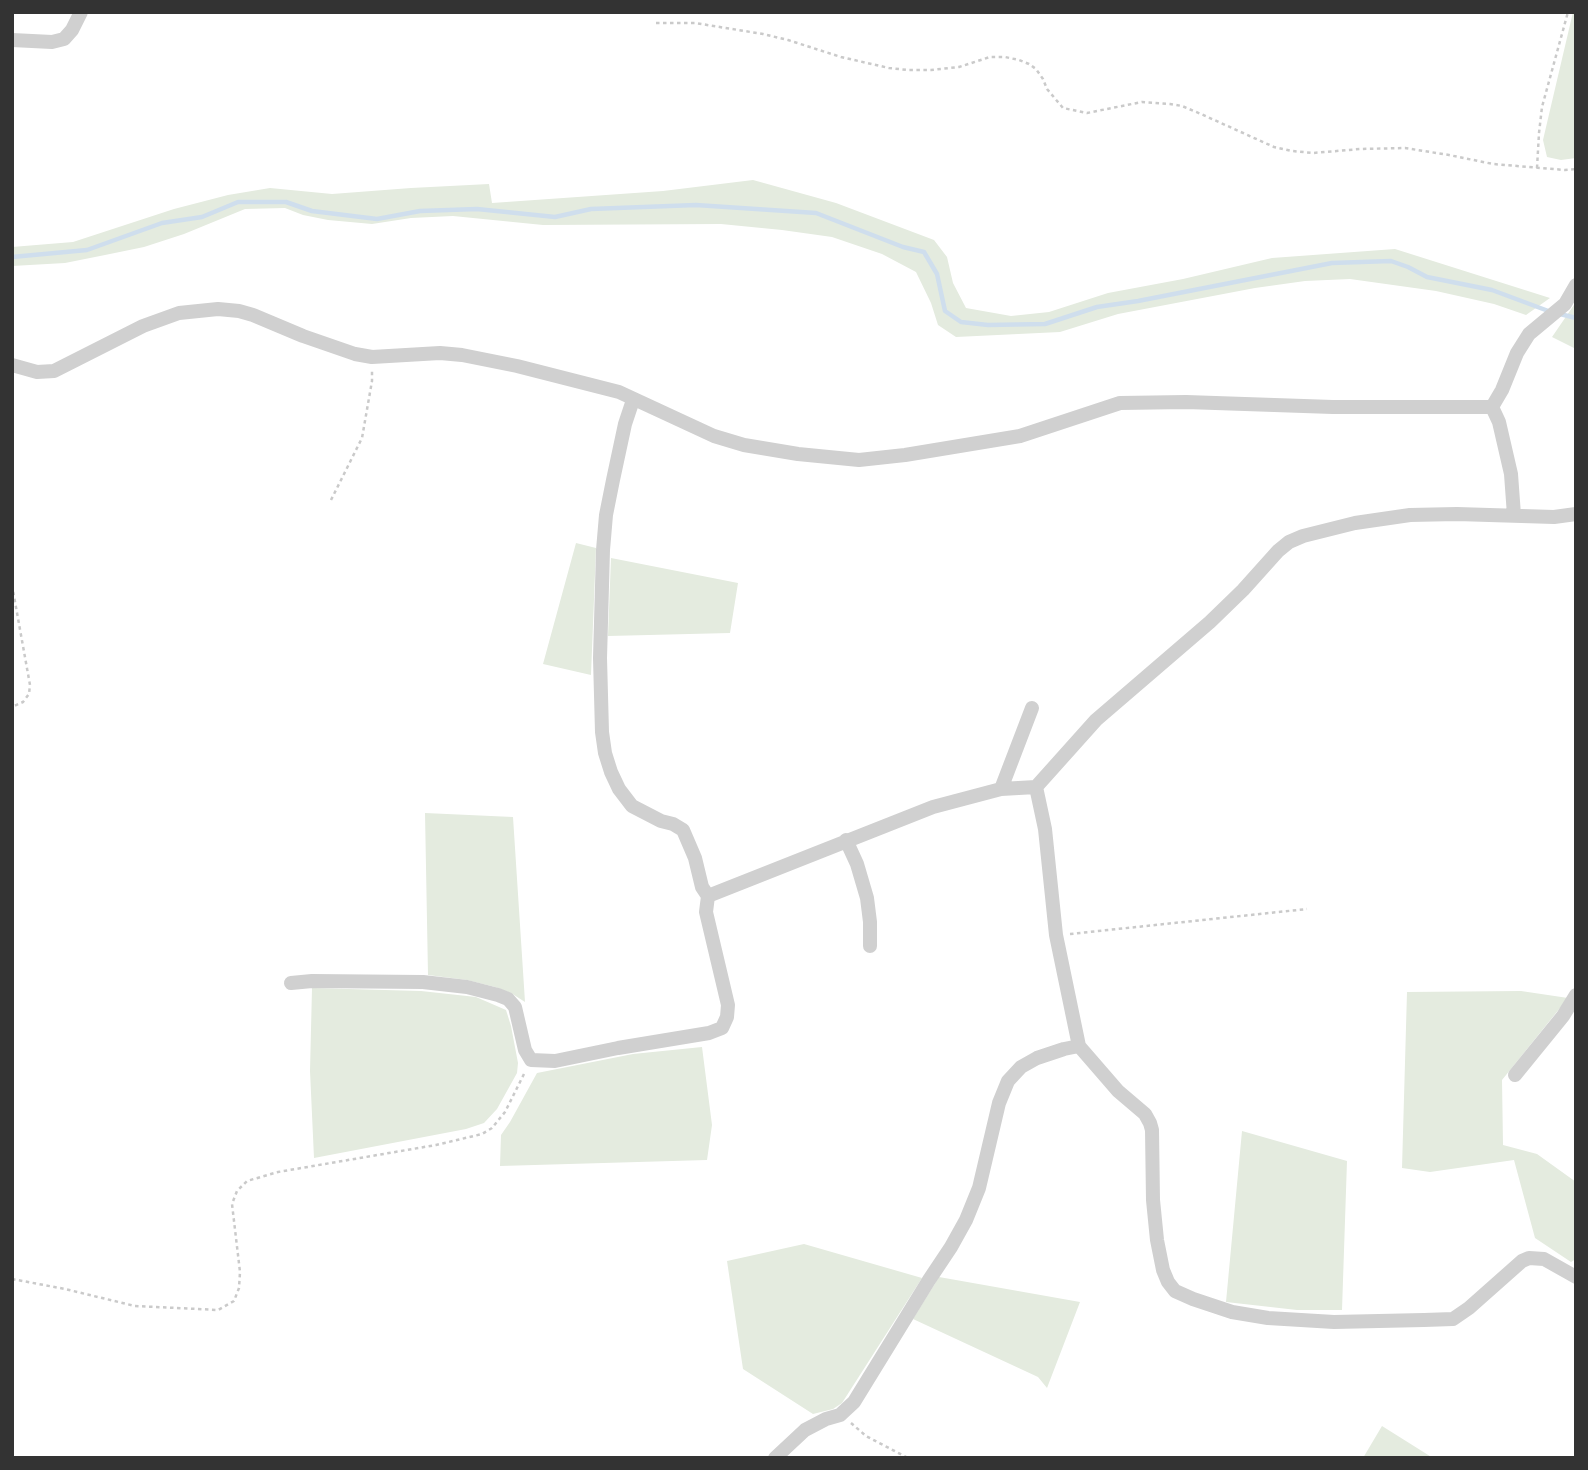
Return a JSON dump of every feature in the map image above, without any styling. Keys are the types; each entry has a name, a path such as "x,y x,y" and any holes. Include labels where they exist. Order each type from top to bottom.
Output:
{"street":[{"path":"12,40 52,42 64,39 82,12"},
{"path":"1492,407 1528,334 1565,304 1576,285"},
{"path":"12,365 37,372 54,371 143,326 179,313 218,309 239,311 338,349 372,357 440,353 462,355 517,366 619,392 714,436 744,445 859,460 905,456 1020,436 1120,403 1492,407"},
{"path":"291,983 423,982 467,987 498,995 508,999 515,1007 525,1050 531,1060 555,1060 709,1033 722,1028 728,1005 706,912 708,895 702,887 695,858 683,830 632,806 619,789 611,772 604,743 600,705 603,550 613,480 633,400"},
{"path":"1492,407 1499,422 1511,474 1514,515"},
{"path":"708,895 933,807 1001,789 1036,787 1096,720 1210,622 1289,542 1303,536 1380,519 1422,515 1554,517 1576,514"},
{"path":"1001,789 1032,708"},
{"path":"1036,787 1045,829 1056,935 1079,1046 1118,1091 1145,1114 1150,1123 1153,1200 1163,1270 1175,1290 1184,1296 1232,1312 1268,1318 1334,1322 1452,1319 1529,1258 1544,1259 1576,1277"},
{"path":"846,840 857,864 867,898 870,946"},
{"path":"1515,1075 1563,1016 1576,995"},
{"path":"775,1458 805,1430 840,1415 854,1402 967,1220 979,1188 999,1103 1008,1082 1021,1067 1037,1058 1079,1046"}],"path":[{"path":"1538,168 1542,107 1568,12"},
{"path":"656,23 695,23 763,34 851,59 908,70 959,67 990,57 1005,57 1029,64 1036,69 1047,89 1063,108 1087,113 1142,102 1182,106 1274,147 1292,151 1313,153 1405,148 1493,164 1576,169"},
{"path":"331,500 362,438 372,381 372,357"},
{"path":"12,585 30,685 29,694 23,702 12,708"},
{"path":"1056,935 1307,909"},
{"path":"12,1279 135,1306 218,1310 234,1301 239,1289 240,1272 232,1204 237,1191 247,1181 278,1172 482,1135 492,1128 505,1112 531,1060"},
{"path":"840,1415 866,1436 908,1458"}],"shaded area":[{"path":"1573,12 1576,12 1576,158 1561,160 1547,157 1543,140"},
{"path":"753,180 836,203 934,240 947,257 953,283 966,308 1011,316 1049,312 1108,293 1272,258 1395,249 1550,298 1526,315 1494,304 1436,291 1350,279 1305,281 1118,314 1060,332 956,337 938,325 916,272 882,254 832,237 721,224 543,225 453,216 411,218 372,224 328,220 285,208 245,209 144,247 65,263 12,266 12,247 73,242 174,209 228,195 270,188 332,194 489,184 492,203 663,191"},
{"path":"1576,302 1576,349 1552,337"},
{"path":"576,543 596,548 591,675 543,664"},
{"path":"611,558 738,583 730,633 608,636"},
{"path":"425,813 513,817 525,1002 495,987 428,975"},
{"path":"312,988 421,991 476,997 506,1010 518,1063 517,1073 497,1109 484,1123 466,1129 314,1158 310,1071"},
{"path":"1521,991 1568,998 1502,1080 1503,1145 1537,1154 1576,1182 1576,1259 1571,1262 1535,1238 1514,1160 1430,1172 1402,1168 1407,992"},
{"path":"702,1047 712,1125 707,1160 500,1166 501,1135 537,1073 633,1054"},
{"path":"1242,1131 1347,1161 1342,1310 1297,1310 1226,1302"},
{"path":"804,1244 922,1278 842,1403 833,1409 813,1414 743,1369 727,1261"},
{"path":"939,1277 1080,1302 1047,1388 1038,1377 913,1319"},
{"path":"1382,1426 1433,1458 1363,1458"}],"waterway":[{"path":"12,257 87,250 162,223 202,217 238,202 286,202 312,211 377,219 420,211 477,209 555,217 591,209 696,205 816,213 903,247 924,252 937,274 945,311 961,322 988,325 1045,324 1097,307 1332,263 1391,261 1427,277 1492,290 1551,312"},
{"path":"1560,314 1576,318"}]}
